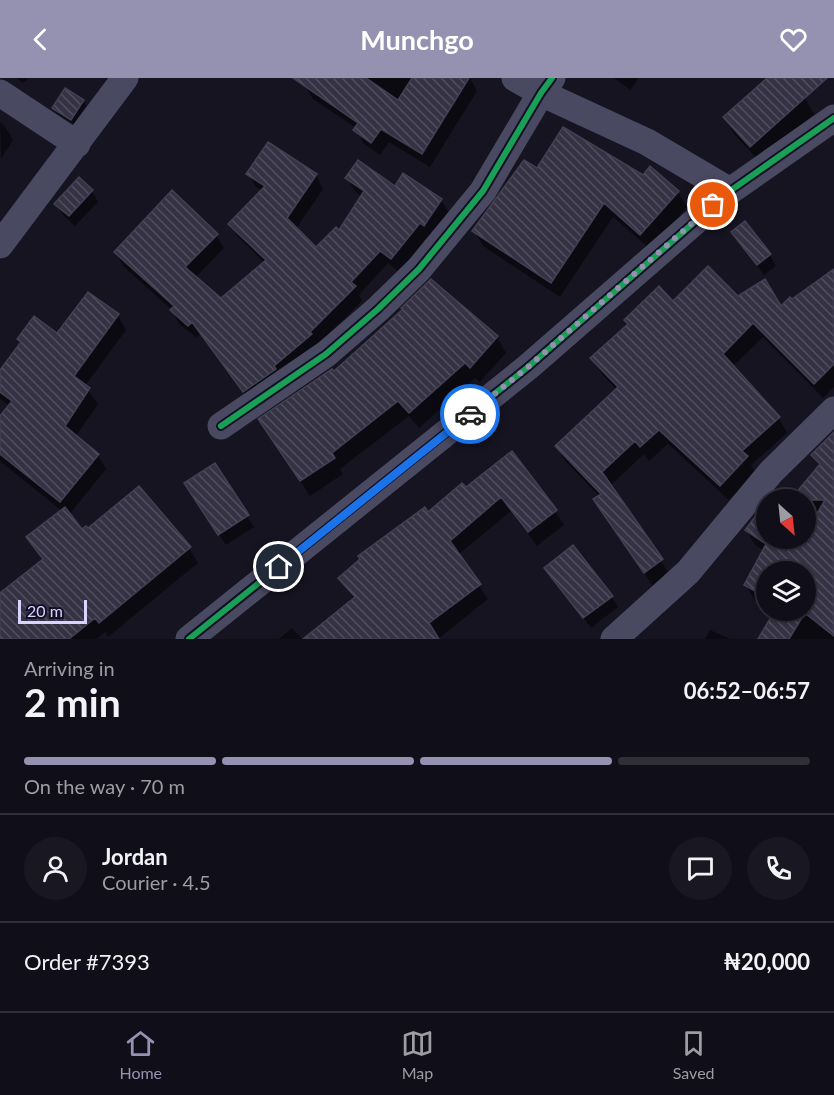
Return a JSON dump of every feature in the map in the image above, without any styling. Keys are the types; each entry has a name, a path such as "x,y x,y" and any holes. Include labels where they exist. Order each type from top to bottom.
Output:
{"street":[{"path":"0,245 125,78"},
{"path":"515,78 546,86 730,191"},
{"path":"221,426 326,354 378,309 419,269 483,191 546,86"},
{"path":"0,93 77,144"},
{"path":"189,639 528,367 730,191 834,118"},
{"path":"614,639 688,572 771,472 834,410"}],"building":[{"path":"293,78 366,78 398,100 412,78 469,78 422,154 381,129 371,143 353,130 358,123"},
{"path":"767,78 827,78 750,147 723,117"},
{"path":"65,88 84,100 71,120 52,108"},
{"path":"563,127 643,175 650,166 679,191 640,235 604,203 551,283 472,231 524,160 537,168"},
{"path":"268,142 317,174 287,218 316,247 336,227 339,230 364,191 345,178 358,160 395,186 403,173 442,199 424,226 420,223 391,259 380,251 351,282 356,286 310,332 312,334 274,366 276,369 243,392 192,322 188,326 170,310 174,306 114,252 172,190 218,234 185,267 221,298 266,260 228,224 265,186 246,174"},
{"path":"79,177 93,190 69,216 54,204"},
{"path":"745,221 771,254 757,265 731,232"},
{"path":"708,266 738,296 765,279 781,306 790,297 792,299 834,269 834,364 814,384 753,323 723,354 780,417 742,451 748,456 720,486 659,430 640,447 635,441 602,472 663,559 644,573 593,499 601,494 555,446 618,387 590,358 628,324 624,320 659,286 673,301"},
{"path":"431,279 498,336 470,368 465,363 409,413 398,401 332,453 335,458 300,481 258,419 332,369 334,371 403,309 401,308"},
{"path":"88,292 119,314 74,376 90,388 65,426 99,454 60,502 0,454 0,416 12,401 0,392 0,370 21,342 17,339 34,316 57,333"},
{"path":"834,432 834,636 815,621 816,561 757,561 763,549 816,549 816,515 825,500 816,500 816,489 799,489 820,464 811,455"},
{"path":"512,451 557,510 528,532 501,497 450,541 481,584 429,623 439,639 303,639 355,597 338,578 360,559 358,556 425,507 428,512 462,483 466,487"},
{"path":"215,463 249,515 218,535 184,483"},
{"path":"139,486 191,547 99,623 95,618 69,639 0,639 0,593 43,559 26,537 65,507 82,529 86,526 88,528"},
{"path":"756,515 756,537 745,530"},
{"path":"573,545 613,596 583,618 544,568"},
{"path":"756,563 756,592 744,585"},
{"path":"769,621 800,621 789,639 758,639"}],"cycle path":[{"path":"221,426 326,354 378,309 419,269 483,191 552,78"},
{"path":"189,639 528,367 730,191 834,118"}],"way so far":[{"path":"470,414 528,367 713,205"}],"route":[{"path":"279,567 470,414"}]}
